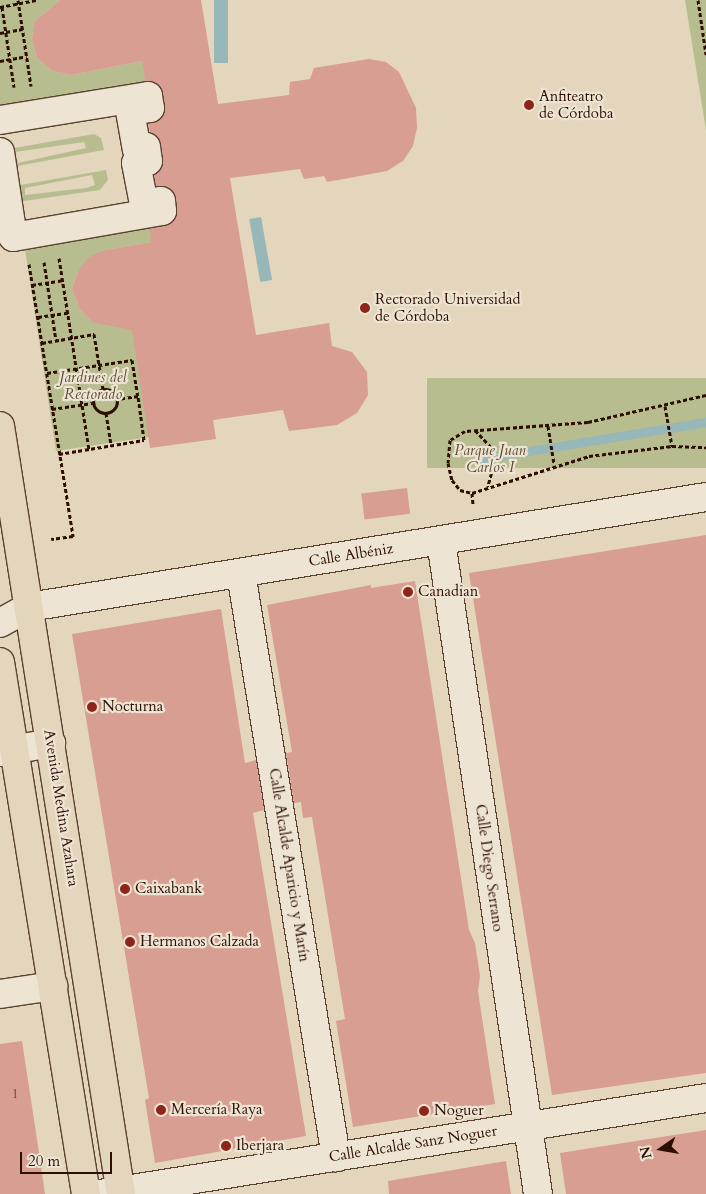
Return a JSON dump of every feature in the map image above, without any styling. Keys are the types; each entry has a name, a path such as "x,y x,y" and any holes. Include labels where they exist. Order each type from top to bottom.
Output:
{"main road":[{"name":"Avenida Medina Azahara","path":"0,426 51,743 114,1193"},
{"path":"0,662 8,751 53,986 86,1194"}],"street":[{"path":"0,120 148,96 150,108 130,112 137,149 146,147 148,161 136,163 144,204 161,201 162,211 14,237 0,152"},
{"name":"Calle Albéniz","path":"0,623 29,606 706,497"},
{"name":"Calle Diego Serrano","path":"441,541 538,1194"},
{"name":"Calle Alcalde Aparicio y Marín","path":"241,573 336,1157"},
{"path":"8,751 51,743"},
{"path":"0,994 53,986"},
{"name":"Calle Alcalde Sanz Noguer","path":"114,1193 706,1098"}],"path":[{"path":"14,90 1,7 18,2 37,0"},
{"path":"698,0 706,54"},
{"path":"18,2 36,114"},
{"path":"0,33 23,29"},
{"path":"0,61 27,56"},
{"path":"55,230 89,449"},
{"path":"43,256 56,340"},
{"path":"28,259 73,536 51,539"},
{"path":"32,285 63,280"},
{"path":"38,317 68,312"},
{"path":"42,343 94,334 102,389"},
{"path":"46,373 132,360 138,396 144,440 59,454"},
{"path":"102,389 112,391 117,399 113,410 106,413 97,411 93,403 95,394 102,389"},
{"path":"706,395 631,415 548,426 474,430 455,434 450,440 448,464 452,480 460,490 472,493 554,465 589,456 672,446 706,447"},
{"path":"117,399 138,396"},
{"path":"52,409 93,403"},
{"path":"665,406 672,446"},
{"path":"106,413 111,445"},
{"path":"548,426 554,465"},
{"path":"474,430 490,446 493,467 488,487"}],"green space":[{"path":"0,0 60,0 34,22 32,39 37,58 53,71 71,75 142,61 148,96 0,120"},
{"path":"685,0 706,0 706,130"},
{"path":"94,134 101,138 104,150 12,167 9,149","holes":["84,142 86,148 18,163 15,152"]},
{"path":"106,170 108,180 100,190 17,202 15,186","holes":["92,175 95,185 86,188 25,195 25,188"]},
{"name":"Jardines del Rectorado","path":"162,211 168,239 101,251 78,271 72,289 80,309 92,322 145,321 149,437 56,451 23,236"},
{"name":"Parque Juan Carlos I","path":"427,378 706,378 706,468 427,468"}],"water":[{"path":"214,0 228,0 228,63 214,63"},
{"path":"261,217 272,280 260,282 249,219"}],"building":[{"path":"60,0 201,0 218,104 289,95 290,82 310,79 314,68 369,59 386,62 399,72 416,108 417,128 413,146 403,161 387,171 327,182 324,176 304,179 300,169 230,178 256,335 329,323 332,346 352,352 367,372 368,395 357,413 337,425 289,431 283,410 213,420 216,439 150,448 132,330 92,322 80,309 72,289 78,271 88,258 101,251 151,242 149,229 165,226 176,217 174,192 156,186 154,175 162,167 163,159 161,144 150,132 148,124 164,114 163,93 154,82 145,81 142,61 71,75 53,71 37,58 32,39 34,22"},
{"path":"407,488 410,514 365,519 361,494"},
{"path":"706,535 706,1073 552,1095 469,573"},
{"path":"415,581 469,930 475,943 480,976 478,991 495,1104 353,1127 336,1021 345,1019 312,817 303,818 301,802 294,803 286,753 292,752 267,605 371,585 371,588"},
{"path":"221,609 245,763 256,760 264,810 253,813 306,1136 155,1163 145,1100 149,1098 72,634"},
{"path":"22,1041 45,1194 0,1194 0,1044"},
{"path":"706,1130 706,1194 566,1194 560,1153"},
{"path":"506,1161 511,1194 389,1194 388,1181"}],"waterway":[{"path":"480,459 706,422"}],"place":[{"name":"Anfiteatro de Córdoba","path":"529,105"},
{"name":"Rectorado Universidad de Córdoba","path":"365,308"},
{"name":"Canadian","path":"408,592"},
{"name":"Nocturna","path":"92,707"},
{"name":"Caixabank","path":"125,889"},
{"name":"Hermanos Calzada","path":"130,942"},
{"name":"Mercería Raya","path":"161,1110"},
{"name":"Noguer","path":"424,1111"},
{"name":"Iberjara","path":"226,1146"}]}
